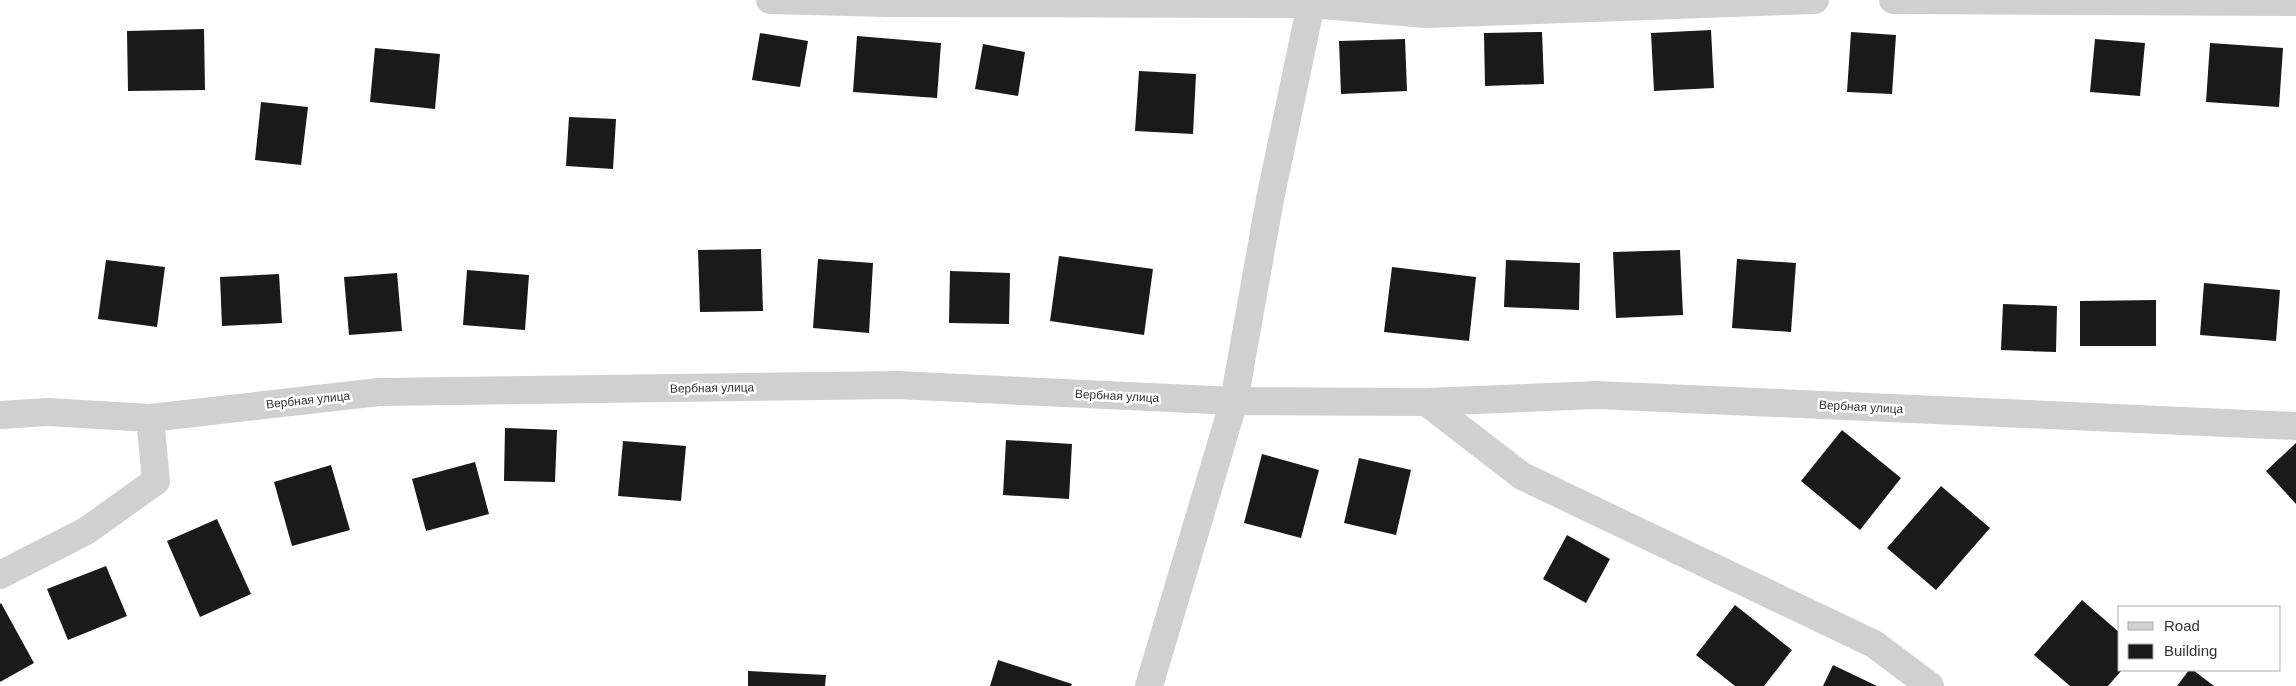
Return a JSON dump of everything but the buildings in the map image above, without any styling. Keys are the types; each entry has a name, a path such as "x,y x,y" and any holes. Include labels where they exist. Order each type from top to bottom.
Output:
{"street":[{"path":"770,0 1311,4 1426,7 1815,0"},
{"path":"1893,0 2296,2"},
{"path":"1149,686 1234,401 1270,199 1311,4"},
{"name":"Вербная улица","path":"0,415 48,412 150,418 379,392 897,386 1234,401 1426,402 1597,396 2296,426"},
{"path":"1426,402 1522,476 1874,644 1930,686"},
{"path":"0,575 86,531 156,481 150,418"}]}
